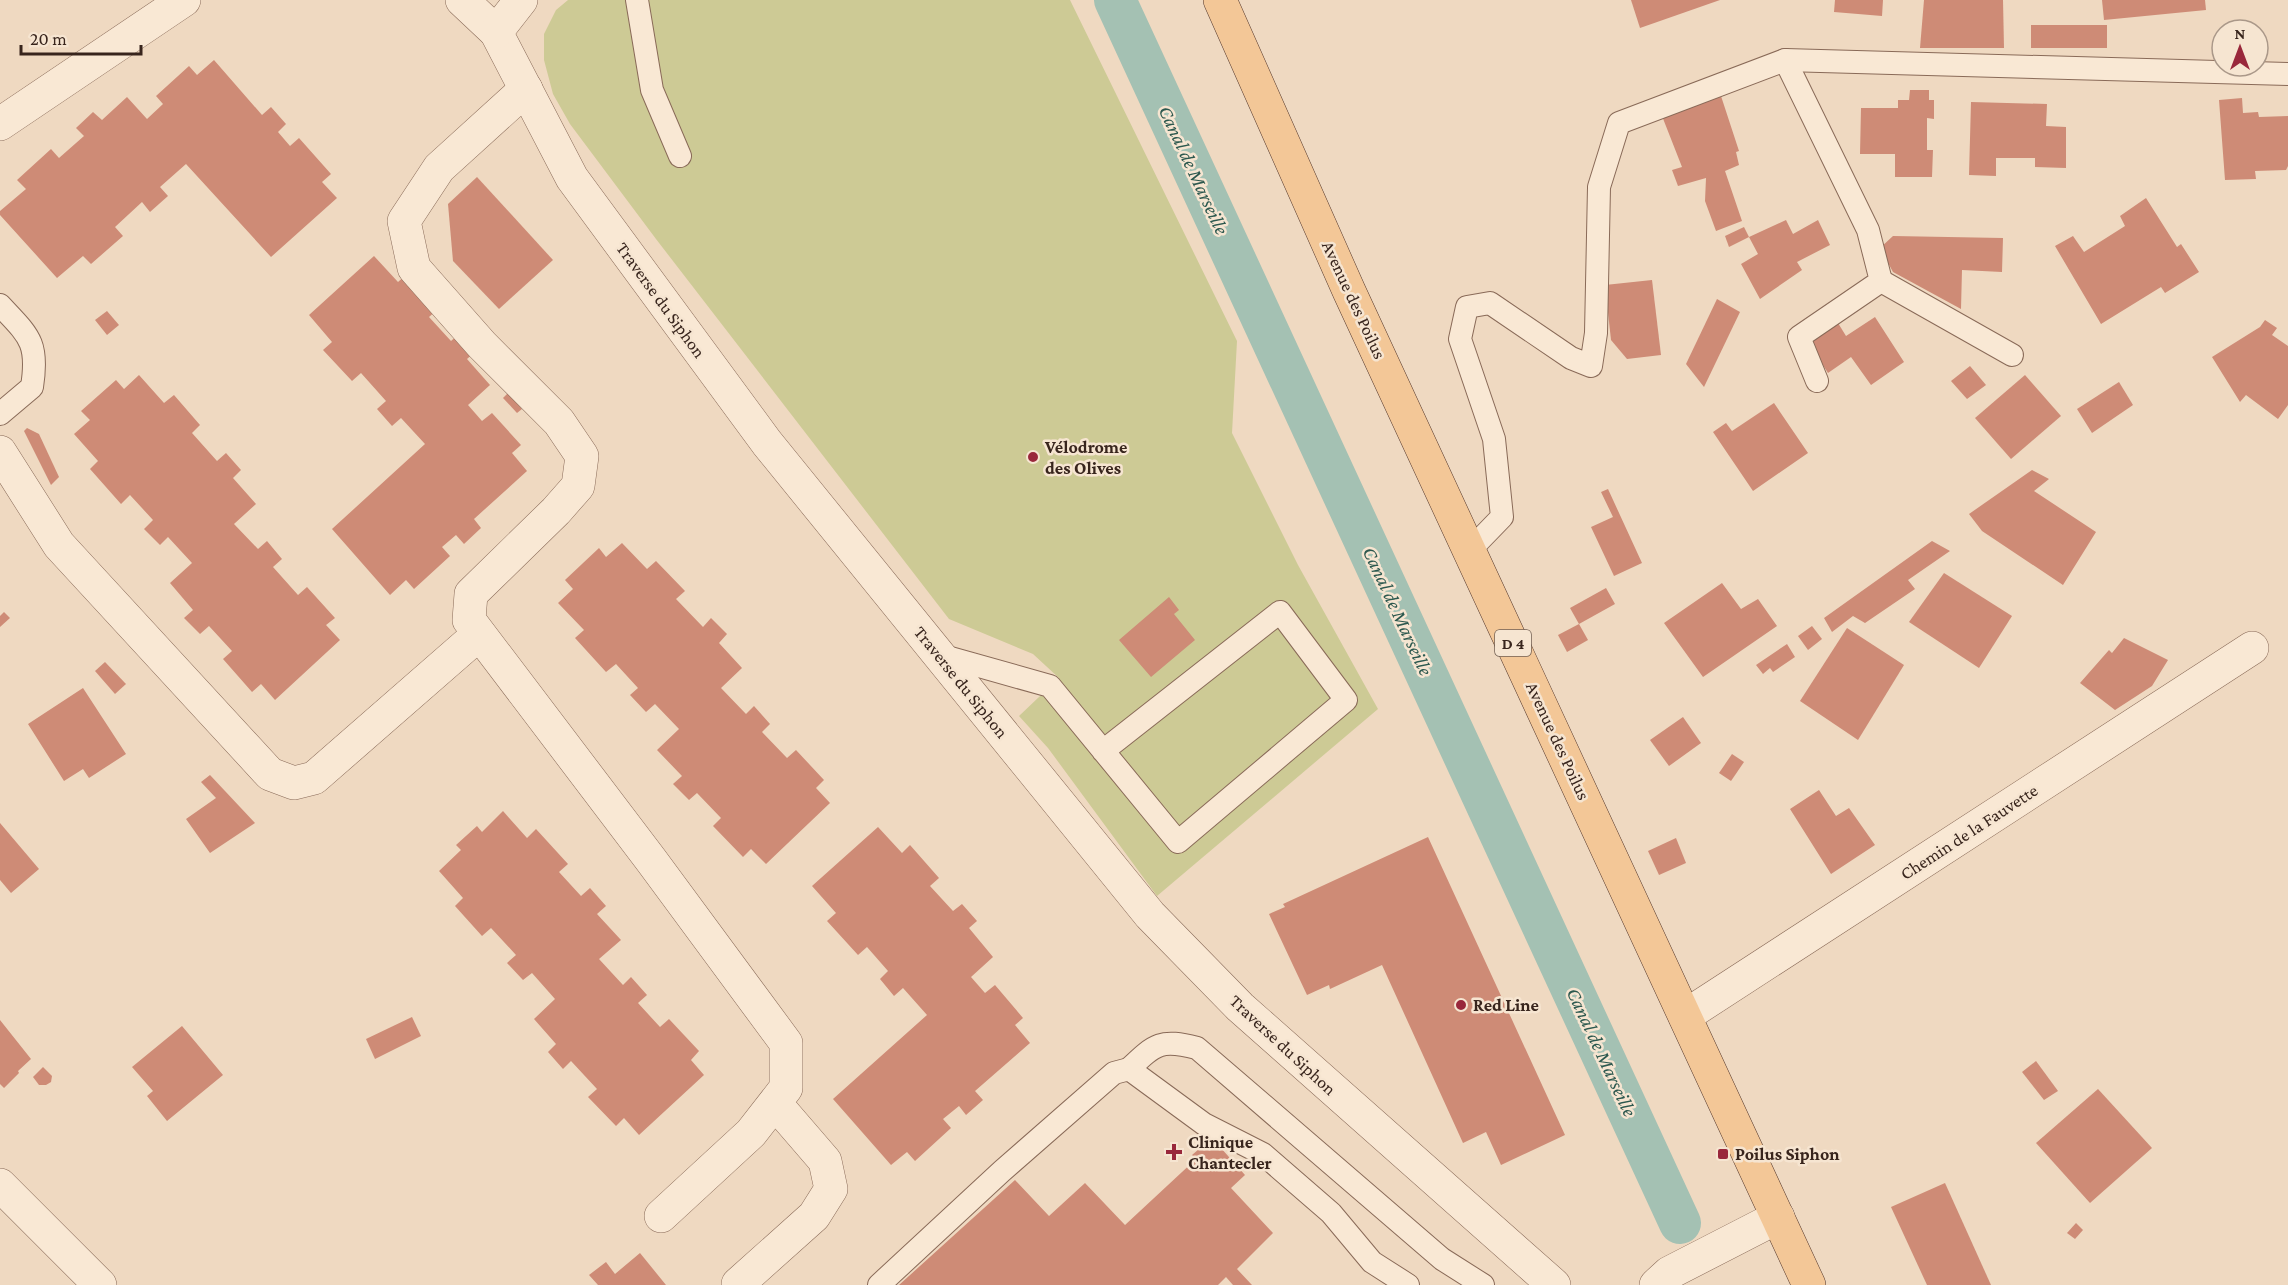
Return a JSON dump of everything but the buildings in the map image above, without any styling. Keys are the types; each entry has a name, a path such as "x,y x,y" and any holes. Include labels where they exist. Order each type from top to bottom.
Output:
{"main road":[{"name":"Avenue des Poilus","path":"1220,0 1350,291 1809,1285"}],"street":[{"path":"0,124 184,0"},
{"name":"Traverse du Siphon","path":"462,0 496,32 579,188 767,443 1150,915 1231,999 1315,1076 1554,1285"},
{"path":"496,32 521,0"},
{"path":"526,89 439,168 404,221 414,267 482,345 559,422 582,456 578,486 556,511 471,594 469,621 651,860 786,1043 786,1088 751,1133 661,1216"},
{"path":"0,452 59,544 270,774 294,783 314,778 479,634"},
{"name":"Chemin de la Fauvette","path":"1685,1016 2253,648"},
{"path":"738,1284 814,1216 831,1189 825,1161 775,1103"},
{"path":"0,1185 100,1285"},
{"path":"1656,1285 1670,1273 1778,1216"}],"lane":[{"path":"637,0 652,90 680,156"},
{"path":"1470,550 1502,517 1494,439 1460,339 1467,308 1490,303 1571,358 1591,366 1596,333 1599,187 1619,123 1785,60 2288,74"},
{"path":"1785,60 1868,230 1881,282 2012,355"},
{"path":"1817,381 1799,337 1881,282"},
{"path":"0,305 28,335 33,349 35,370 32,387 0,414"},
{"path":"940,655 1050,686 1103,751 1178,842 1346,700 1280,612 1103,751"},
{"path":"879,1285 1002,1171 1114,1073 1129,1069 1148,1051 1171,1041 1197,1048 1442,1258 1483,1285"},
{"path":"1129,1069 1204,1124 1263,1154 1332,1213 1372,1262 1408,1285"}],"shaded area":[{"name":"Vélodrome des Olives","path":"568,0 1070,0 1237,341 1232,433 1298,565 1378,709 1157,896 1048,748 1019,716 1059,678 1033,654 949,619 570,124 553,94 544,60 544,34 556,10"}],"waterway":[{"name":"Canal de Marseille","path":"1115,0 1680,1223"}],"place":[{"name":"Vélodrome des Olives","path":"1033,457"},
{"name":"Red Line","path":"1461,1005"},
{"name":"Clinique Chantecler","path":"1174,1152"},
{"name":"Poilus Siphon","path":"1723,1154"}]}
